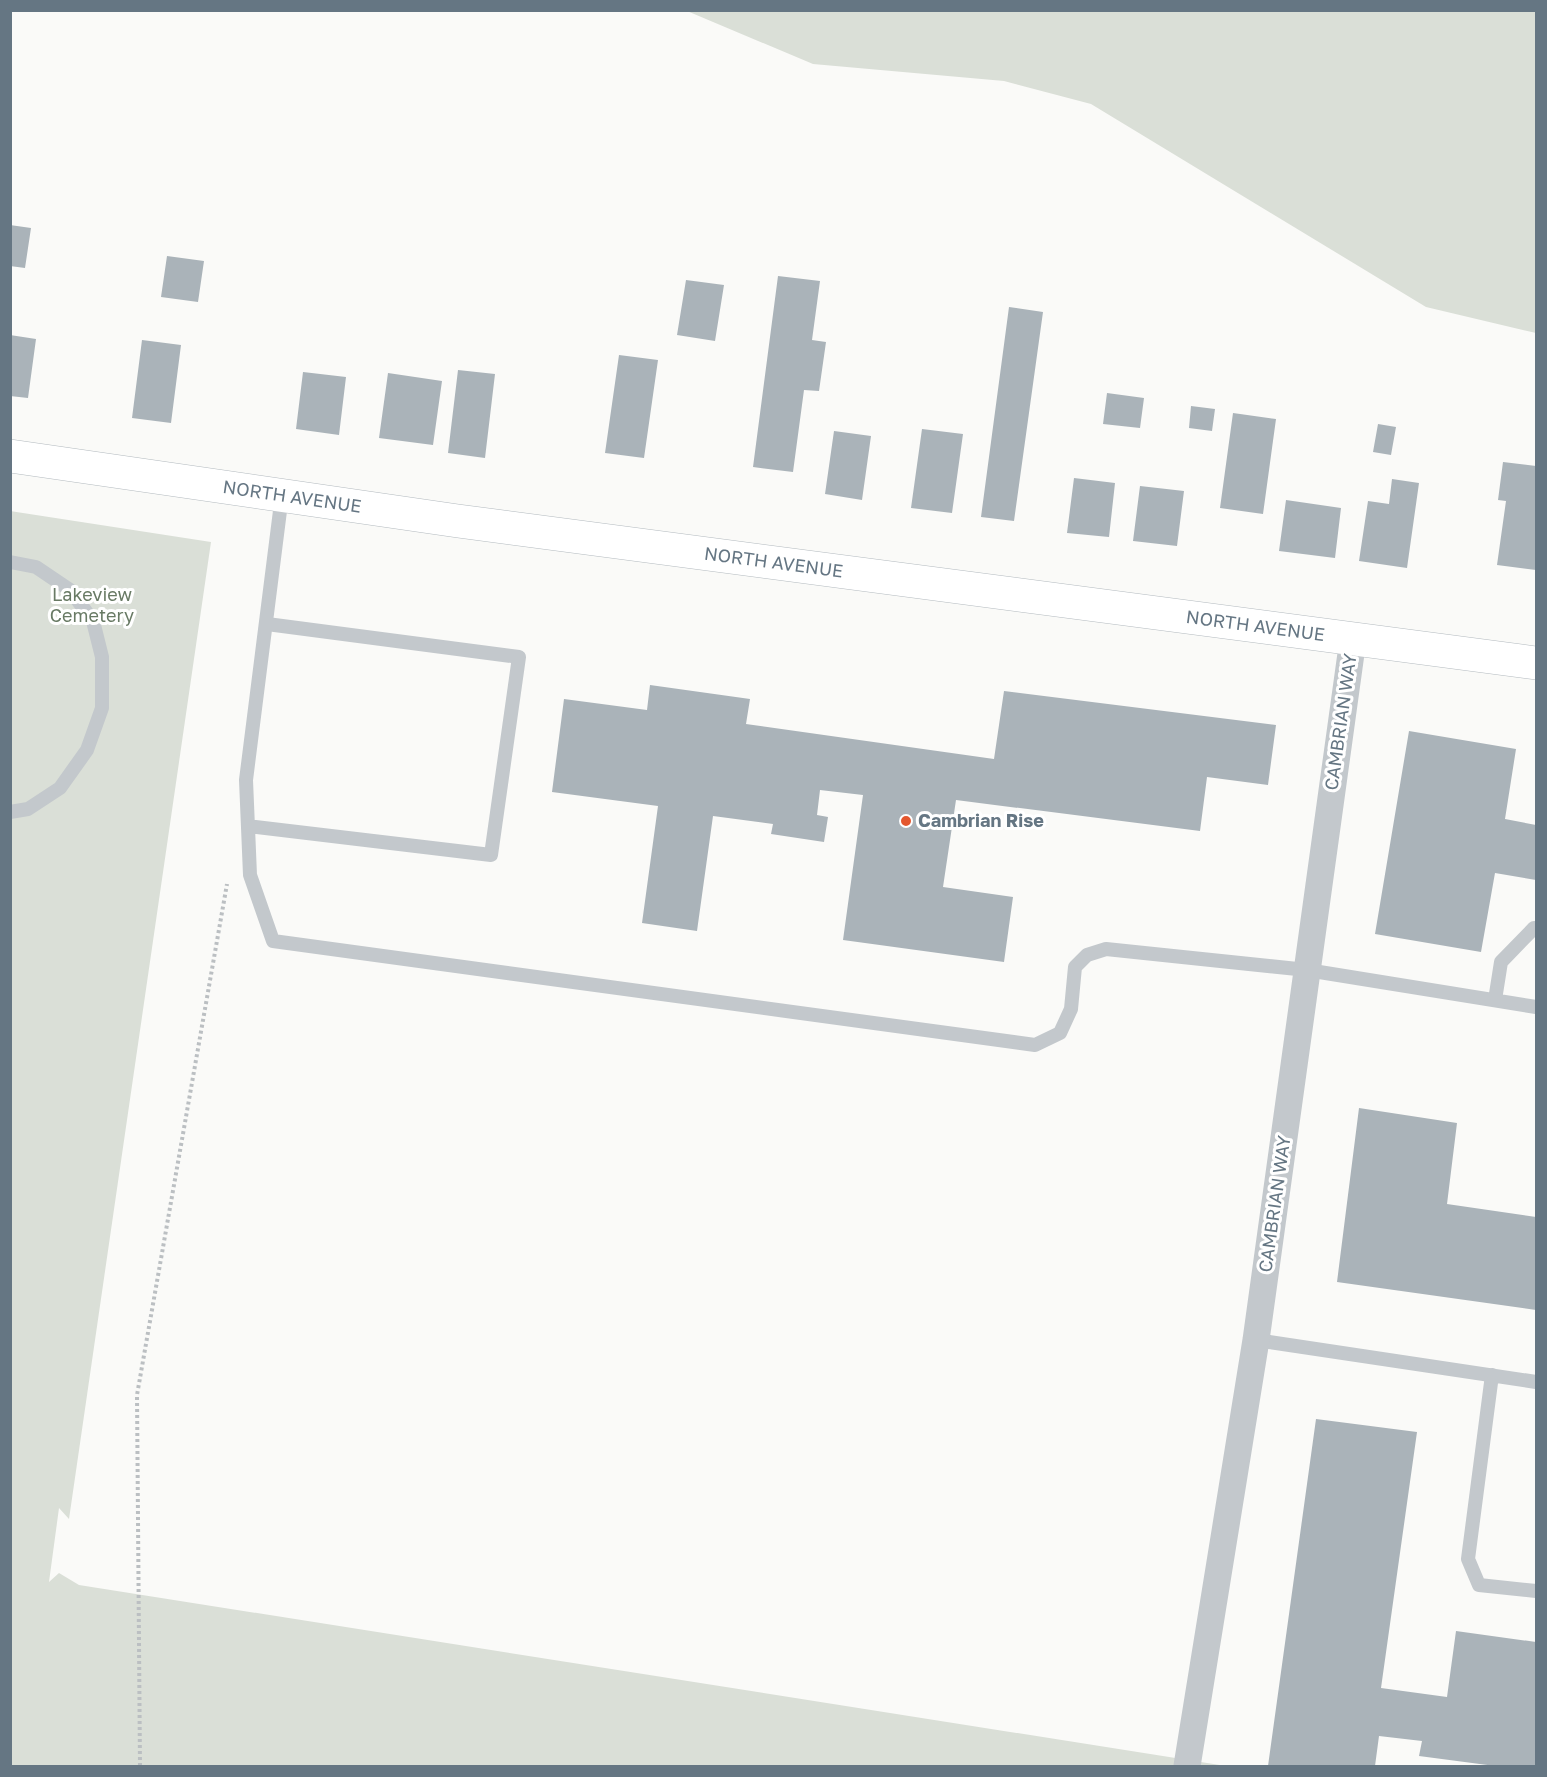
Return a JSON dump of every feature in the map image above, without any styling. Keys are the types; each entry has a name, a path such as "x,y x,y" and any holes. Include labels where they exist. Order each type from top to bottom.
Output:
{"main road":[{"name":"NORTH AVENUE","path":"10,456 458,521 1536,663"}],"street":[{"name":"CAMBRIAN WAY","path":"1187,1767 1256,1340 1353,639"}],"lane":[{"path":"282,495 246,780 250,875 273,941 1035,1045 1060,1033 1071,1009 1075,967 1087,955 1106,949 1307,970 1536,1007"},
{"path":"10,562 36,567 70,590 93,621 102,657 102,708 87,750 60,788 28,809 10,812"},
{"path":"248,826 491,855 519,657 267,624"},
{"path":"1495,1000 1501,962 1536,928"},
{"path":"1256,1340 1536,1382"},
{"path":"1492,1375 1468,1559 1479,1585 1536,1591"}],"path":[{"path":"140,1767 137,1395 228,879"}],"green space":[{"path":"687,11 1536,11 1536,333 1426,307 1091,104 1004,81 813,64"},
{"name":"Lakeview Cemetery","path":"10,511 211,542 69,1519 59,1508 49,1582 59,1573 79,1585 1226,1766 11,1766"}],"building":[{"path":"10,225 31,228 25,268 10,266"},
{"path":"167,256 204,261 198,302 161,297"},
{"path":"778,276 820,281 812,340 826,342 819,391 804,390 793,472 753,467"},
{"path":"686,280 724,285 715,341 677,335"},
{"path":"1009,307 1043,312 1014,521 981,517"},
{"path":"10,335 36,339 28,398 10,396"},
{"path":"142,340 181,345 171,423 132,418"},
{"path":"619,355 658,360 644,458 605,453"},
{"path":"458,370 495,374 485,458 448,453"},
{"path":"303,372 346,377 339,435 296,429"},
{"path":"388,373 442,381 433,445 379,438"},
{"path":"1107,393 1144,398 1140,428 1103,424"},
{"path":"1191,406 1215,409 1212,431 1189,428"},
{"path":"1233,413 1276,419 1263,514 1220,508"},
{"path":"1378,424 1396,427 1391,455 1373,452"},
{"path":"922,429 963,434 952,513 911,508"},
{"path":"834,431 871,436 862,500 825,494"},
{"path":"1503,462 1536,466 1536,570 1497,565 1506,501 1498,500"},
{"path":"1074,478 1115,483 1109,537 1067,533"},
{"path":"1392,479 1419,483 1407,568 1359,561 1368,501 1389,504"},
{"path":"1140,486 1184,491 1177,546 1133,541"},
{"path":"1286,500 1341,508 1335,558 1279,551"},
{"name":"Cambrian Rise","path":"650,685 750,699 746,724 994,759 1004,691 1276,725 1268,785 1207,777 1200,831 956,800 943,887 1013,897 1004,962 843,940 863,795 820,790 817,815 828,817 824,842 771,834 773,824 713,816 697,931 642,923 658,806 552,792 564,699 647,710"},
{"path":"1409,731 1516,749 1505,819 1536,825 1536,880 1495,873 1481,952 1375,934"},
{"path":"1359,1108 1457,1123 1447,1204 1536,1217 1536,1310 1337,1282"},
{"path":"1316,1419 1417,1432 1381,1688 1447,1697 1456,1631 1536,1642 1536,1766 1495,1766 1419,1756 1422,1741 1379,1736 1375,1766 1268,1766"}],"place":[{"name":"Cambrian Rise","path":"906,821"}]}
